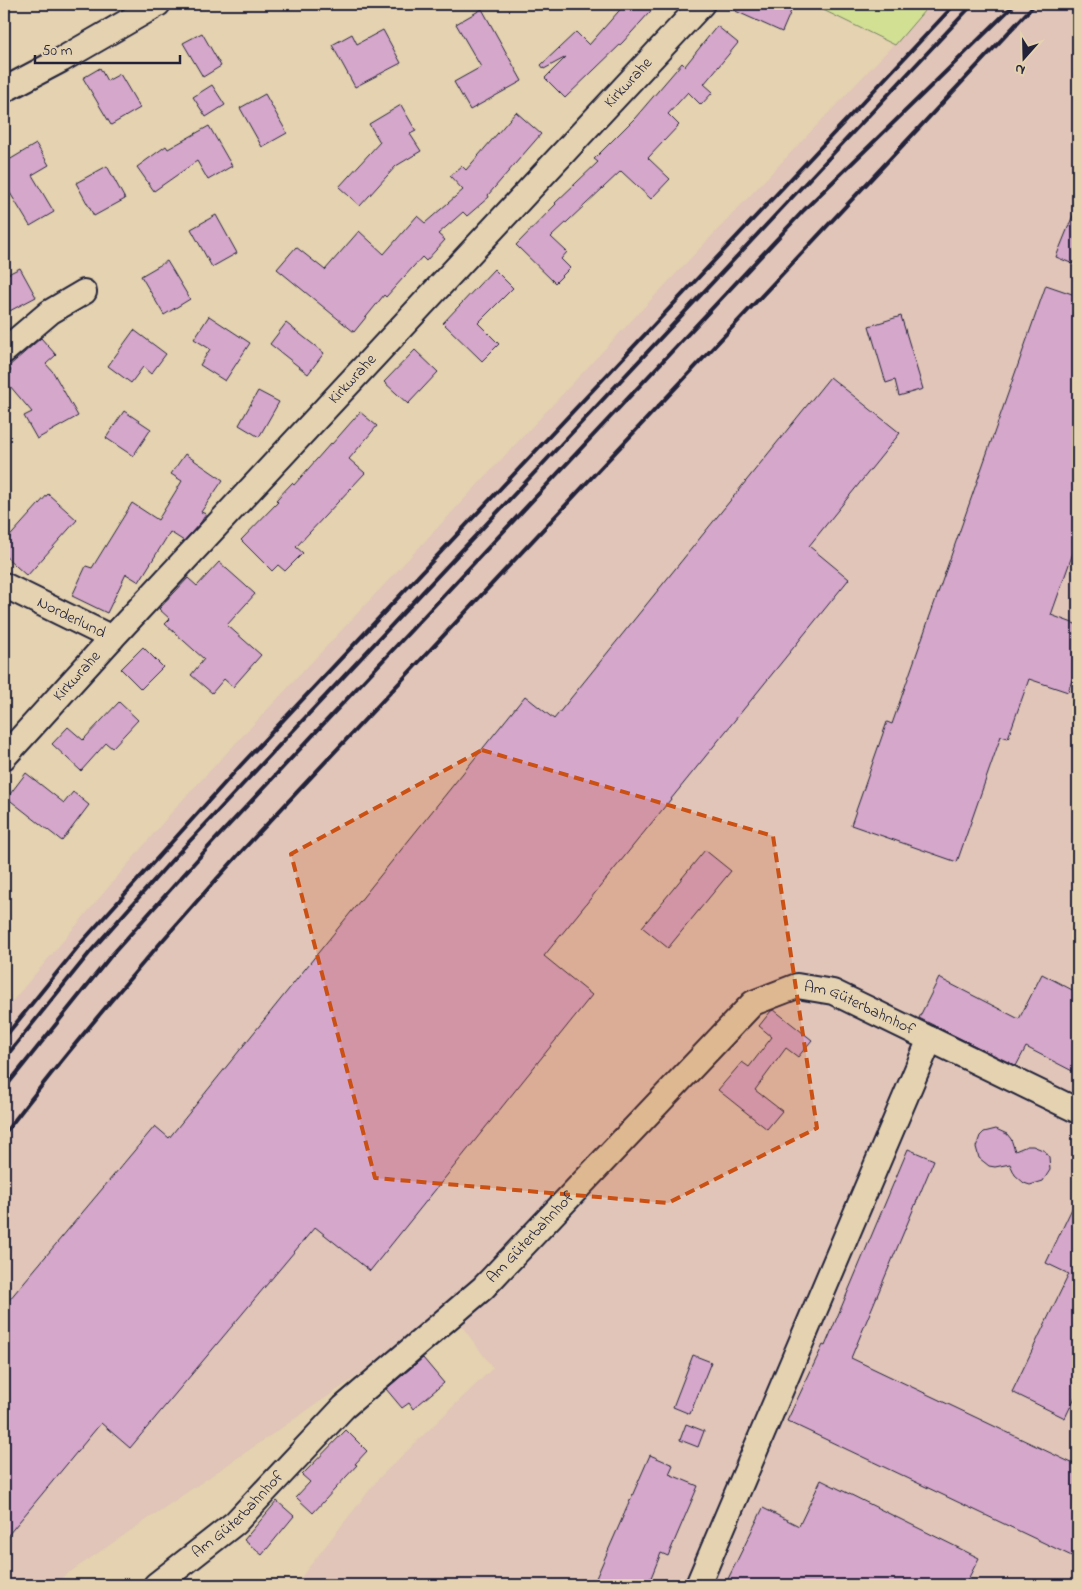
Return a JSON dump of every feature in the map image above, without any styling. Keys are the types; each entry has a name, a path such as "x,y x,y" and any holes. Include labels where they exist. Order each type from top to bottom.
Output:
{"street":[{"path":"4,90 61,60 158,4"},
{"name":"Kirkwrahe","path":"4,757 112,638 702,4"},
{"path":"4,351 50,312 84,292"},
{"name":"Norderlund","path":"4,586 112,638"},
{"name":"Am Güterbahnhof","path":"156,1585 235,1523 344,1407 483,1288 753,1004 797,986 833,992 1078,1111"},
{"name":"Am Güterbahnhof","path":"698,1585 930,1039"}],"highlighted area":[{"path":"482,750 773,836 817,1128 668,1203 375,1178 291,854"}],"shaded area":[{"path":"932,4 1078,4 1078,1585 295,1585 379,1478 493,1368 458,1321 443,1307 359,1375 51,1585 4,1585 4,1011 177,806 631,321"}],"green space":[{"path":"811,4 915,4 925,10 895,45"}],"building":[{"path":"625,4 657,4 623,42 565,98 545,78 566,57 544,69 541,65 576,32 589,45"},
{"path":"720,4 794,4 782,32"},
{"path":"482,9 522,81 470,110 454,82 481,67 456,24"},
{"path":"717,26 738,43 704,84 713,92 701,105 688,92 668,114 679,125 648,158 670,179 651,199 621,171 551,237 567,252 561,259 570,268 555,283 516,245 555,203 598,162 594,159 635,118 682,63 685,66"},
{"path":"383,30 401,63 355,87 332,45 352,34 357,44"},
{"path":"202,33 221,66 203,77 183,43"},
{"path":"100,68 107,81 120,74 140,108 111,125 83,78"},
{"path":"212,85 225,105 206,117 193,97"},
{"path":"265,94 287,133 262,147 240,108"},
{"path":"401,105 416,131 410,134 421,151 396,166 360,206 339,187 380,142 369,124"},
{"path":"516,112 541,134 488,195 489,197 467,216 463,212 438,234 445,240 426,261 422,257 386,297 384,295 354,332 277,269 296,247 325,270 359,231 384,254 417,216 425,223 463,190 450,176 462,166 466,170"},
{"path":"209,126 232,166 208,180 197,161 154,191 137,167 166,146 168,149"},
{"path":"36,144 49,165 32,175 54,212 30,226 4,183 4,163"},
{"path":"107,166 125,199 94,216 76,183"},
{"path":"1078,203 1078,266 1056,257"},
{"path":"216,215 237,253 212,267 191,229"},
{"path":"167,261 190,299 164,315 141,276"},
{"path":"20,268 36,297 4,314 4,276"},
{"path":"494,269 513,288 478,323 499,344 482,361 443,323"},
{"path":"1046,285 1078,296 1078,539 1051,615 1078,625 1078,662 1068,692 1029,679 1008,738 1001,736 957,862 851,825 887,722 892,724"},
{"path":"209,316 250,343 225,381 200,365 210,349 194,339"},
{"path":"901,316 923,389 899,396 895,380 886,383 869,326"},
{"path":"286,323 324,353 308,374 270,344"},
{"path":"134,330 166,354 151,374 143,367 131,383 108,366"},
{"path":"41,338 56,355 46,364 53,372 78,416 37,439 24,416 32,412 4,377 11,370 8,367"},
{"path":"415,350 438,372 408,404 384,382"},
{"path":"830,377 900,433 809,546 849,579 544,956 592,995 370,1271 315,1227 130,1448 101,1423 4,1540 4,1306 155,1126 169,1138 525,696 554,719"},
{"path":"258,391 279,402 259,437 239,425"},
{"path":"124,411 151,429 133,456 106,438"},
{"path":"360,412 377,426 349,459 365,473 296,547 303,553 285,571 278,565 272,571 241,540 278,502 276,500 292,483 294,485"},
{"path":"185,454 223,480 201,512 206,514 201,522 184,541 170,532 139,582 126,574 107,613 72,596 86,566 92,568 132,503 158,520 182,481 171,474"},
{"path":"48,494 77,520 27,576 4,555 4,543"},
{"path":"219,562 255,594 227,625 261,655 233,687 224,679 212,693 191,675 204,659 165,624 170,619 159,609 188,578 197,586"},
{"path":"143,647 163,667 141,689 121,669"},
{"path":"119,702 138,720 112,748 106,743 81,771 52,744 68,727 83,740"},
{"path":"26,773 64,803 73,792 89,805 62,841 7,798"},
{"path":"705,850 731,871 668,948 642,927"},
{"path":"1042,974 1078,993 1078,1074 1026,1047 1016,1066 919,1018 939,978 1019,1019"},
{"path":"774,1010 812,1040 798,1057 786,1048 755,1090 782,1111 767,1129 718,1090 742,1062 749,1067 772,1037 759,1026 771,1011"},
{"path":"996,1129 1007,1134 1015,1151 1027,1146 1033,1146 1045,1151 1049,1157 1050,1170 1043,1181 1030,1185 1024,1183 1015,1175 1010,1164 995,1167 989,1166 979,1158 976,1147 980,1136 984,1132"},
{"path":"908,1149 934,1160 851,1358 1078,1466 1078,1559 787,1421 823,1345 825,1346"},
{"path":"1078,1196 1078,1391 1065,1418 1012,1392 1069,1274 1046,1263"},
{"path":"693,1355 711,1362 690,1414 673,1407"},
{"path":"423,1358 444,1383 413,1409 409,1403 402,1408 386,1389"},
{"path":"686,1424 704,1431 698,1447 680,1440"},
{"path":"346,1430 367,1451 355,1464 357,1465 313,1513 296,1497 310,1482 302,1475"},
{"path":"650,1455 673,1465 669,1474 698,1486 668,1556 661,1553 648,1585 593,1585"},
{"path":"821,1480 979,1558 965,1585 725,1585 763,1508 799,1526"},
{"path":"277,1501 294,1516 262,1555 244,1540"}],"railway":[{"path":"4,1038 81,943 241,765 955,4"},
{"path":"4,1059 91,951 172,860 973,4"},
{"path":"4,1089 110,957 213,842 804,210 1015,4"},
{"path":"4,1134 119,991 240,853 1035,4"}]}
